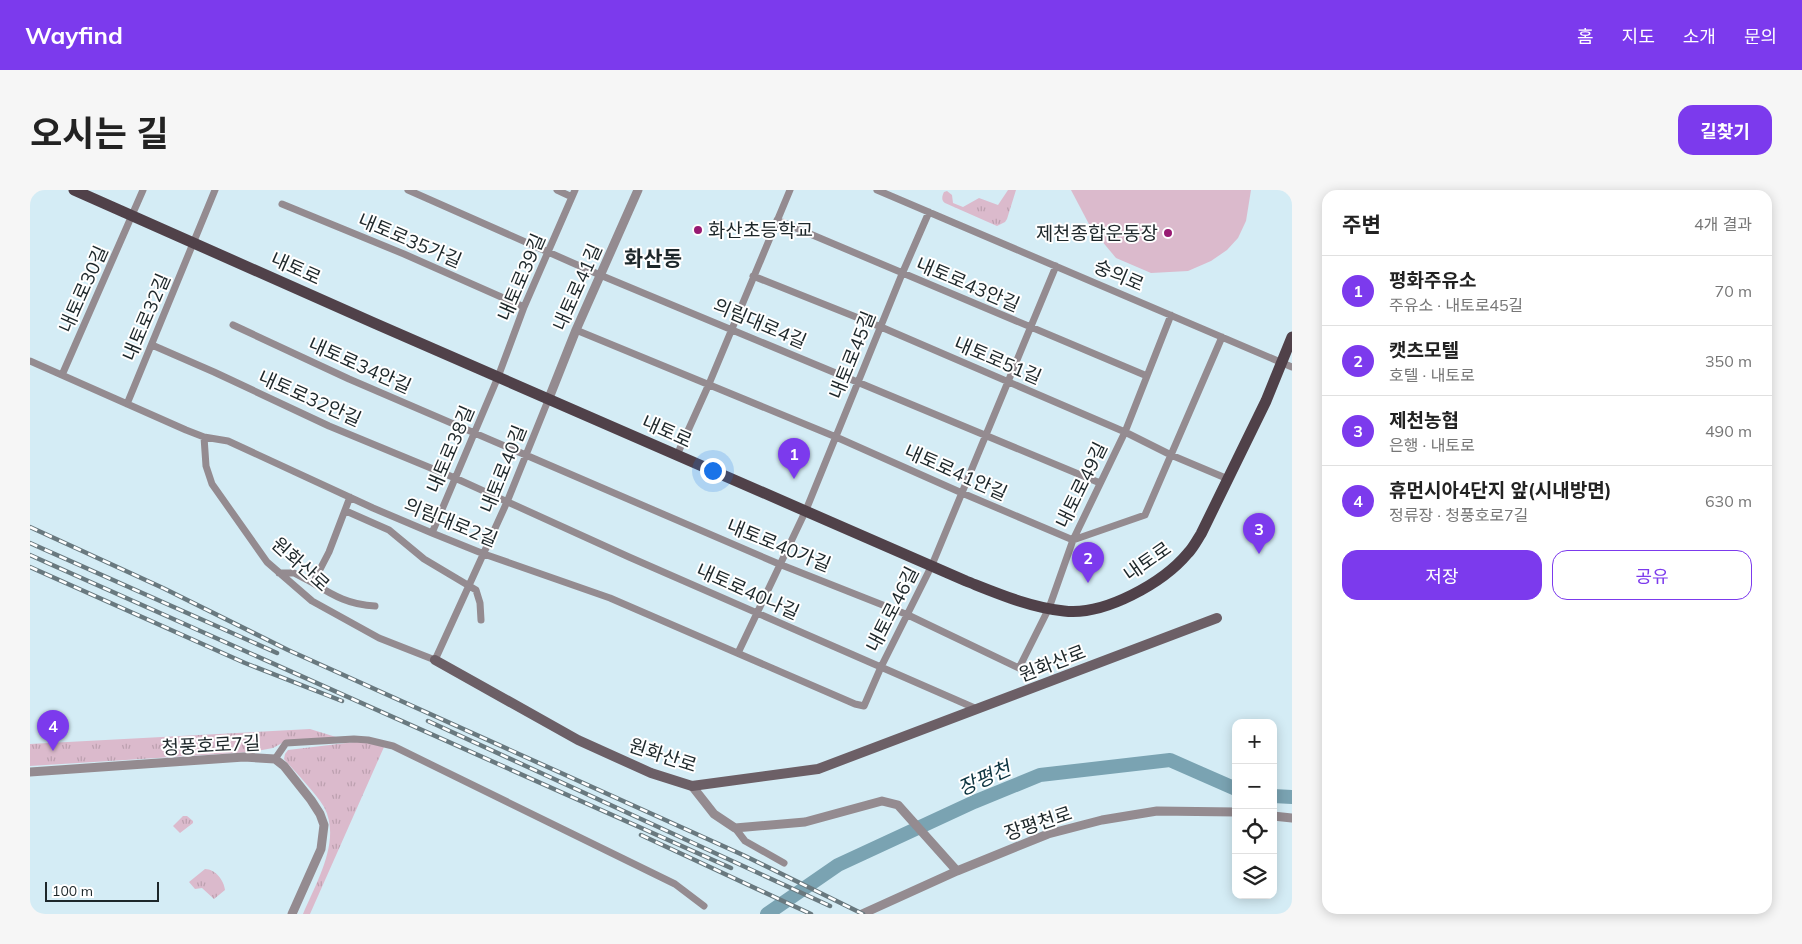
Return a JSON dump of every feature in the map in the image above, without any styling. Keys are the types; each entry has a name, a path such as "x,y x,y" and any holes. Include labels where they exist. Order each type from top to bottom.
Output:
{"main road":[{"name":"내토로","path":"74,190 498,377 1014,600 1066,612 1113,604 1168,572 1188,553 1201,534 1266,401 1287,364 1292,337"},
{"name":"원화산로","path":"435,660 578,740 651,773 692,786 818,769 1217,618"}],"street":[{"name":"내토로30길","path":"62,376 143,190"},
{"name":"내토로32길","path":"127,404 195,243 215,190"},
{"name":"의림대로4길","path":"408,190 600,275 1100,483"},
{"path":"557,190 574,193"},
{"name":"내토로41길","path":"549,398 576,330 638,190"},
{"path":"677,455 709,384 790,190"},
{"name":"숭의로","path":"877,190 1287,364"},
{"name":"내토로39길","path":"498,377 524,307 574,193"},
{"name":"내토로35가길","path":"282,204 404,254 524,307"},
{"name":"내토로45길","path":"738,653 806,510 929,212"},
{"name":"내토로43안길","path":"777,220 1146,376"},
{"name":"내토로46길","path":"864,706 881,667 932,565 1056,266"},
{"name":"내토로51길","path":"753,276 881,328 1125,432 1228,479"},
{"name":"내토로49길","path":"1019,668 1049,608 1073,540 1125,432 1171,315"},
{"name":"내토로34안길","path":"233,325 349,379 526,454"},
{"name":"내토로41안길","path":"576,330 836,437 1073,540"},
{"path":"1073,540 1144,516 1222,337"},
{"name":"내토로32안길","path":"152,345 329,426 455,478 507,502"},
{"name":"의림대로2길","path":"30,361 204,437 228,441 432,533 484,554 610,598 855,704 864,706"},
{"name":"내토로38길","path":"432,533 498,377"},
{"name":"내토로40길","path":"435,660 507,502 549,398"},
{"name":"원화산로","path":"204,437 206,466 212,484 267,562 312,601 379,638 435,660"},
{"name":"내토로40가길","path":"526,454 779,564 908,615 1019,668"},
{"path":"313,582 329,552 350,497"},
{"name":"내토로40나길","path":"507,502 978,709"},
{"path":"346,511 389,530 424,559 470,586 478,595 481,620"},
{"path":"279,573 294,573 359,606 375,606"},
{"path":"275,759 286,743 354,739 393,746 675,884 704,906"},
{"name":"청풍호로7길","path":"30,772 244,757 275,759 284,766 311,800 320,814 324,825 321,849 292,914"},
{"path":"692,786 714,814 735,828 745,841 784,863"},
{"path":"735,828 805,822 882,801 898,806 957,871"},
{"name":"장평천로","path":"862,914 957,871 1048,834 1102,820 1157,811 1232,812"},
{"path":"1277,816 1292,818"}],"green space":[{"path":"1008,190 1016,190 1007,219 997,226 945,203 942,199 944,192 947,191 952,195 953,203 963,207 979,198 998,205"},
{"name":"제천종합운동장","path":"1071,190 1251,190 1246,221 1238,238 1227,250 1211,261 1188,271 1151,273 1116,258 1091,228"},
{"path":"310,729 336,737 282,743 273,748 252,752 30,766 30,744"},
{"path":"363,741 384,747 310,914 303,914 320,875 329,847 329,820 320,801 284,759 285,754 288,750"},
{"path":"183,816 187,816 193,823 180,833 173,826"},
{"path":"205,869 215,873 221,879 224,886 225,890 214,899 202,888 195,889 189,882"}],"waterway":[{"name":"장평천","path":"767,914 838,865 974,802 1040,775 1170,760 1232,787"},
{"name":"장평천","path":"1277,796 1292,797"}],"railway":[{"path":"30,527 163,588 288,650 743,855 863,914"},
{"path":"30,543 277,653"},
{"path":"30,555 731,868"},
{"path":"30,567 245,663 342,701"},
{"path":"428,721 830,906"},
{"path":"641,835 811,914"}],"place":[{"name":"화산초등학교","path":"698,230"},
{"name":"제천종합운동장","path":"1168,233"},
{"name":"평화주유소","path":"794,479"},
{"name":"제천농협","path":"1259,554"},
{"name":"캣츠모텔","path":"1088,583"},
{"name":"휴먼시아4단지 앞(시내방면)","path":"53,751"}],"district":[{"name":"화산동","path":"653,258"}]}
